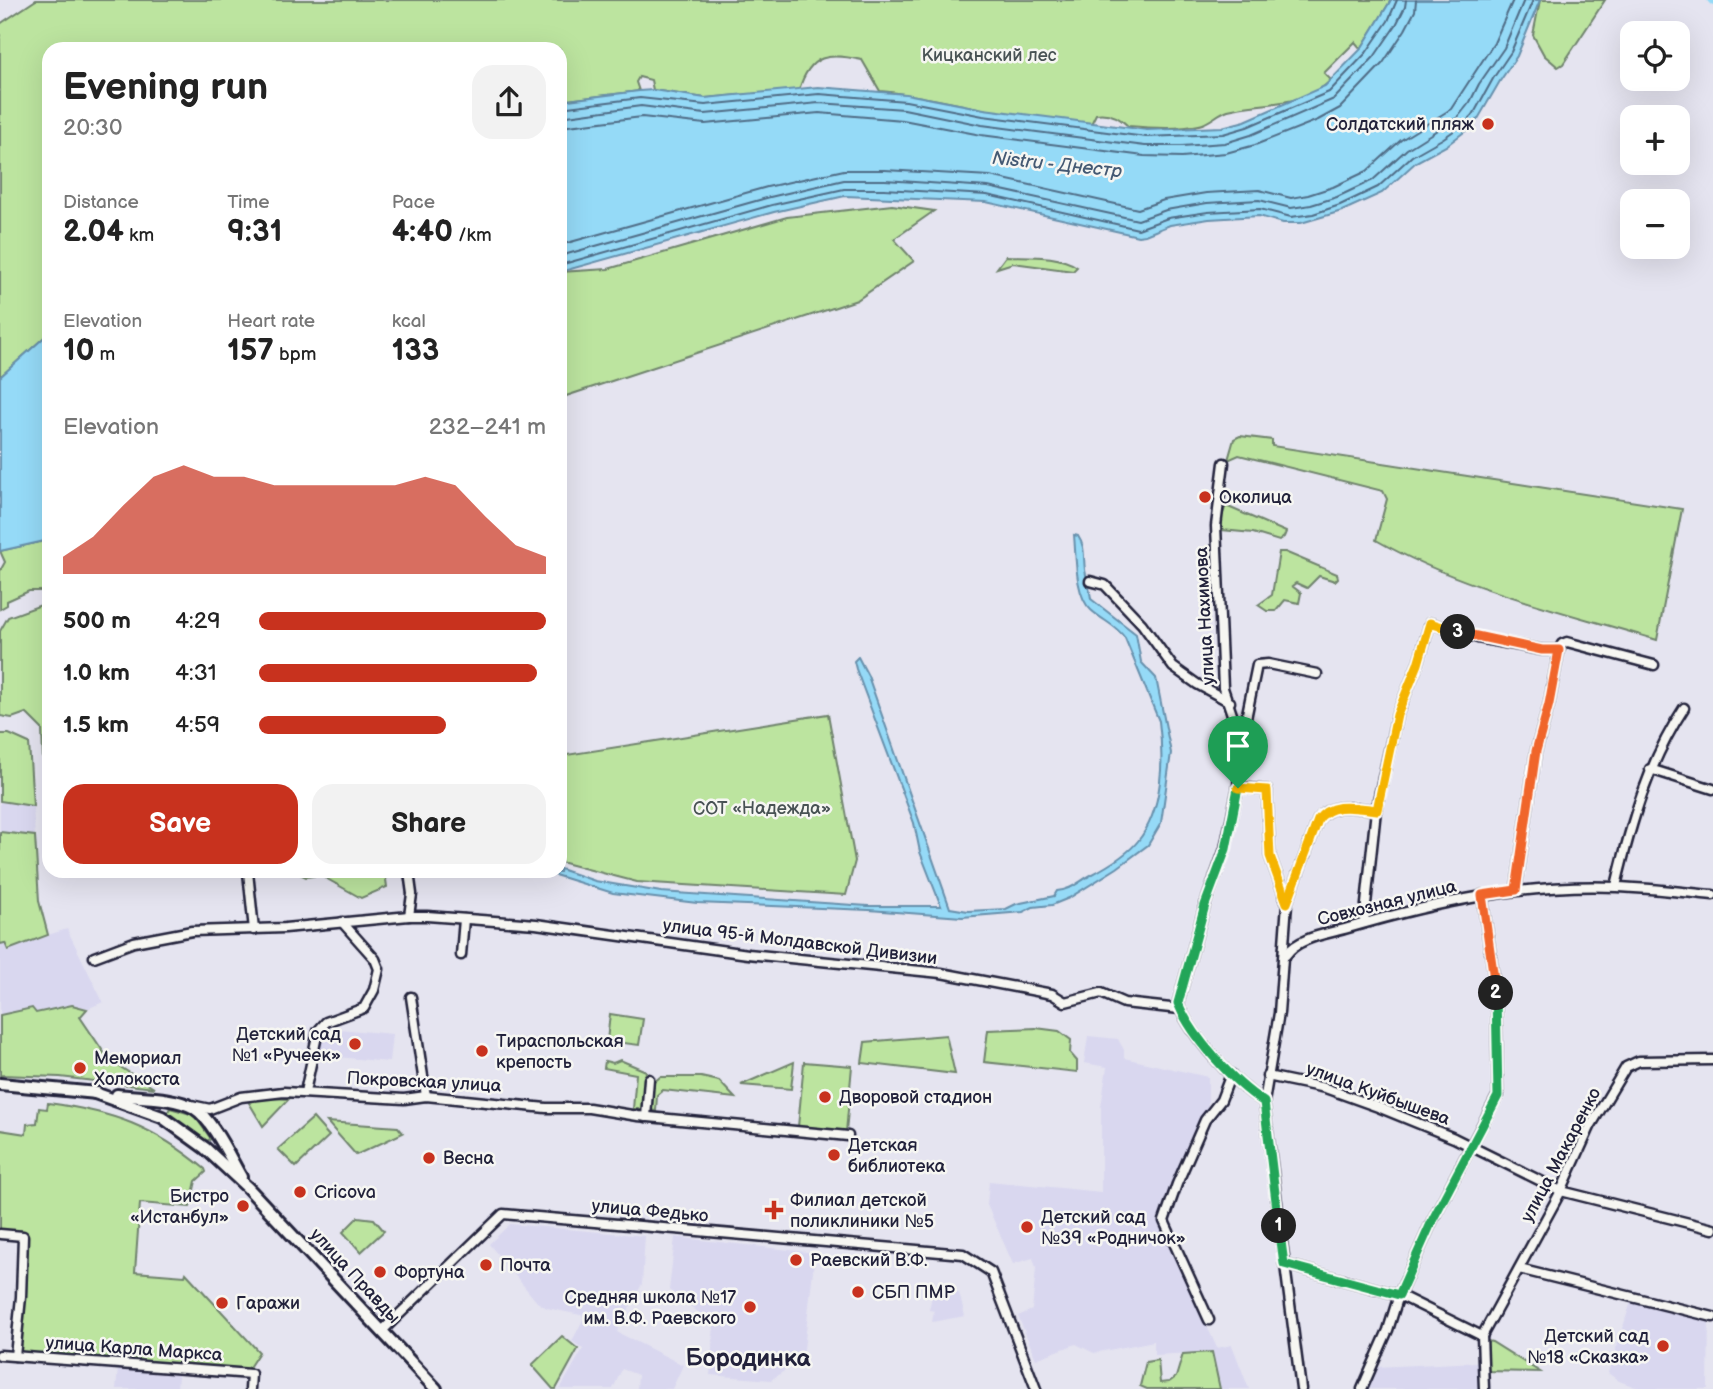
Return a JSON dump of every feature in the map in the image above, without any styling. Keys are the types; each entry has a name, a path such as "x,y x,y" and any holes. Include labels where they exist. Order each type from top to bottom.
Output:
{"main road":[{"path":"0,1084 184,1104"},
{"path":"92,1093 162,1118 161,1109 167,1101"},
{"name":"улица Правды","path":"184,1104 198,1111 206,1121 248,1188"},
{"name":"улица Правды","path":"162,1118 205,1147 248,1188 436,1389"},
{"path":"205,1147 211,1147 217,1137"}],"street":[{"name":"улица Нахимова","path":"1180,1009 1179,996 1205,905 1226,849 1238,788 1241,741 1230,702 1223,688 1216,526 1224,463"},
{"path":"1090,580 1105,584 1142,624 1173,667 1230,702"},
{"path":"1364,923 1377,810 1397,715 1418,664 1430,623 1478,638 1542,650 1559,650"},
{"path":"1516,890 1536,751 1562,645 1567,642 1654,665"},
{"path":"1241,741 1257,665 1268,664 1317,674"},
{"path":"1616,886 1629,830 1650,769 1684,708"},
{"path":"1650,769 1713,789"},
{"path":"1238,788 1267,790 1270,856 1287,903"},
{"path":"1301,1389 1264,1102 1279,1013 1287,903 1322,814 1340,807 1377,810"},
{"path":"249,878 254,930"},
{"path":"409,916 412,894 411,878"},
{"name":"Совхозная улица","path":"1285,957 1291,947 1302,942 1364,923 1482,895 1516,890 1616,886 1713,895"},
{"path":"1362,1389 1433,1219 1498,1096 1496,992 1482,895"},
{"name":"улица 95-й Молдавской Дивизии","path":"94,957 134,942 192,931 254,930 409,916 536,924 748,954 940,973 1052,994 1065,1002 1101,993 1124,1003 1180,1009"},
{"path":"461,955 464,919"},
{"path":"305,1092 318,1031 326,1022 364,1008 374,990 379,969 375,959 342,922"},
{"path":"411,997 426,1096"},
{"path":"1180,1009 1221,1067 1264,1102"},
{"name":"улица Макаренко","path":"1482,1336 1560,1191 1590,1127 1626,1067 1639,1060 1713,1060"},
{"path":"1209,1320 1164,1221 1202,1127 1220,1100 1231,1074"},
{"name":"улица Куйбышева","path":"1267,1076 1325,1088 1473,1147 1560,1191 1713,1229"},
{"path":"642,1116 649,1079"},
{"name":"Покровская улица","path":"210,1109 241,1097 273,1093 305,1092 404,1099 426,1096 546,1108 589,1108 642,1116 848,1136"},
{"path":"184,1104 210,1109 206,1121"},
{"name":"улица Федько","path":"382,1331 503,1214 963,1254 991,1272 1036,1389"},
{"path":"0,1234 23,1236 15,1356"},
{"path":"1284,1264 1399,1295 1482,1336 1485,1389"},
{"path":"1519,1269 1713,1317"},
{"name":"улица Карла Маркса","path":"0,1355 251,1374 250,1389"}],"shaded area":[{"path":"0,734 9,734 29,743 39,901 48,935 67,929 103,1002 87,1009 72,1005 36,1013 32,1008 0,1015"},
{"name":"Детский сад №1 «Ручеек»","path":"340,1029 392,1034 389,1062 317,1055 321,1031"},
{"path":"1088,1036 1118,1039 1124,1050 1124,1058 1208,1077 1208,1106 1160,1222 1217,1348 1232,1345 1249,1389 1220,1389 1212,1352 1154,1355 1154,1341 1094,1353 1076,1344 1036,1359 1018,1316 1032,1310 1036,1268 1033,1258 1013,1264 987,1205 989,1181 1101,1192 1101,1107 1107,1067 1084,1063"},
{"path":"510,1224 645,1236 642,1284 617,1332 683,1365 672,1389 637,1389 638,1375 622,1369 613,1389 560,1389 583,1349 572,1341 585,1316 547,1308 537,1302 489,1244"},
{"name":"Средняя школа №17 им. В.Ф. Раевского","path":"675,1237 815,1253 803,1358 771,1380 710,1375 714,1324 669,1290"},
{"path":"933,1291 959,1293 965,1316 932,1322 934,1311 929,1310"},
{"name":"Детский сад №18 «Сказка»","path":"1632,1299 1709,1319 1708,1389 1641,1389 1619,1381 1608,1373"},
{"path":"1478,1362 1478,1389 1365,1389 1375,1367"},
{"path":"118,1369 178,1375 177,1389 116,1389"}],"green space":[{"name":"Кицканский лес","path":"36,0 1391,0 1361,49 1355,42 1324,73 1331,80 1320,89 1296,99 1228,110 1203,124 1173,128 1128,126 1105,114 1096,114 1091,124 1036,118 880,91 862,60 840,57 822,58 815,62 799,90 705,98 653,90 651,80 639,77 636,82 639,91 567,100 567,42 42,42 42,339 0,377 0,24"},
{"path":"1540,0 1605,0 1563,64 1558,67 1544,55 1533,35"},
{"path":"892,205 934,211 894,239 914,261 857,300 567,396 567,272 608,269 787,217"},
{"path":"1006,256 1052,258 1077,267 1073,271 1013,263 997,268"},
{"path":"1240,436 1272,440 1272,446 1682,509 1657,640 1478,586 1409,557 1376,540 1387,499 1383,491 1239,455 1228,460 1234,439"},
{"path":"1226,506 1286,532 1284,537 1279,541 1253,533 1222,530 1222,516"},
{"path":"42,542 42,591 29,591 7,601 7,605 0,609 0,571 5,562 0,551"},
{"path":"1279,552 1285,552 1337,574 1338,578 1335,581 1319,576 1307,588 1296,583 1292,586 1301,593 1299,603 1285,600 1276,611 1267,611 1258,605 1272,595"},
{"path":"42,605 42,729 26,713 12,718 0,716 0,631 8,617"},
{"name":"СОТ «Надежда»","path":"828,714 855,861 846,895 637,882 567,864 567,755"},
{"path":"0,734 9,734 29,743 33,806 0,801"},
{"path":"0,832 35,836 39,901 48,935 8,950 5,943 0,944"},
{"path":"325,878 386,878 387,887 361,898"},
{"path":"72,1005 87,1009 80,1017 109,1060 154,1088 60,1077 0,1075 0,1015 32,1008 36,1013"},
{"path":"610,1014 643,1019 639,1045 607,1041"},
{"path":"1036,1028 1059,1031 1071,1040 1070,1053 1077,1061 1077,1072 984,1062 988,1030"},
{"path":"946,1035 955,1074 862,1063 865,1042"},
{"path":"620,1060 646,1071 642,1109 633,1109 636,1074 604,1068 605,1061 613,1063"},
{"path":"794,1062 791,1089 741,1085"},
{"name":"Дворовой стадион","path":"804,1062 852,1066 846,1132 798,1127"},
{"path":"660,1077 701,1077 719,1081 735,1098 663,1090 657,1095 656,1111 650,1110 653,1083"},
{"path":"289,1099 263,1126 248,1101"},
{"path":"48,1103 93,1111 132,1123 168,1142 205,1169 206,1172 196,1181 190,1207 140,1203 135,1272 185,1276 186,1273 259,1352 248,1369 20,1352 27,1233 0,1230 0,1130 26,1134 27,1124 37,1123 39,1108 47,1109"},
{"path":"170,1108 194,1115 211,1139 204,1142 166,1115"},
{"path":"313,1118 329,1136 296,1167 278,1149"},
{"path":"327,1122 398,1127 403,1133 356,1155"},
{"path":"358,1217 374,1219 384,1231 361,1252 343,1232"},
{"path":"562,1336 578,1349 556,1389 553,1389 532,1365"},
{"path":"1483,1340 1492,1342 1540,1372 1485,1371"},
{"path":"1212,1352 1220,1389 1147,1389 1140,1386 1146,1362 1158,1360 1160,1383 1169,1382 1176,1377 1183,1354"}],"water":[{"name":"Nistru - Днестр","path":"1391,0 1540,0 1517,56 1478,119 1468,129 1446,146 1416,162 1382,193 1342,211 1301,223 1283,223 1259,216 1209,219 1170,225 1138,236 986,202 845,196 774,212 567,270 567,100 653,90 705,98 818,87 906,94 984,109 1147,130 1222,127 1245,121 1325,86 1361,49"},
{"path":"42,339 42,542 0,551 0,377"},
{"path":"1074,535 1078,536 1082,544 1091,599 1136,634 1141,662 1156,678 1171,753 1161,823 1148,845 1069,898 1023,912 962,917 697,903 613,893 564,878 567,878 567,871 595,881 661,892 868,906 941,906 920,852 914,823 856,669 854,661 858,657 868,676 950,908 968,911 1006,909 1016,904 1054,896 1057,891 1070,887 1110,864 1138,841 1153,815 1160,784 1159,721 1125,638 1086,604 1077,575"}],"place":[{"name":"Солдатский пляж","path":"1488,124"},
{"name":"Околица","path":"1205,497"},
{"name":"Детский сад №1 «Ручеек»","path":"355,1044"},
{"name":"Тираспольская крепость","path":"482,1051"},
{"name":"Мемориал Холокоста","path":"80,1068"},
{"name":"Дворовой стадион","path":"825,1097"},
{"name":"Детская библиотека","path":"834,1155"},
{"name":"Весна","path":"429,1158"},
{"name":"Cricova","path":"300,1192"},
{"name":"Бистро «Истанбул»","path":"243,1206"},
{"name":"Филиал детской поликлиники №5","path":"774,1210"},
{"name":"Детский сад №39 «Родничок»","path":"1027,1227"},
{"name":"Раевский В.Ф.","path":"796,1260"},
{"name":"Почта","path":"486,1265"},
{"name":"Фортуна","path":"380,1272"},
{"name":"СБП ПМР","path":"858,1292"},
{"name":"Гаражи","path":"222,1303"},
{"name":"Средняя школа №17 им. В.Ф. Раевского","path":"750,1307"},
{"name":"Детский сад №18 «Сказка»","path":"1663,1346"}],"district":[{"name":"Бородинка","path":"748,1358"}],"route":[{"path":"1430,623 1478,638 1542,650 1559,650 1549,704 1536,751 1516,890 1482,895 1496,992 1498,1096 1433,1219 1399,1295 1284,1264 1264,1102 1221,1067 1178,1003 1205,905 1226,849 1238,788 1267,790 1270,856 1287,903 1322,814 1340,807 1377,810 1397,715 1418,664 1430,623"}]}
